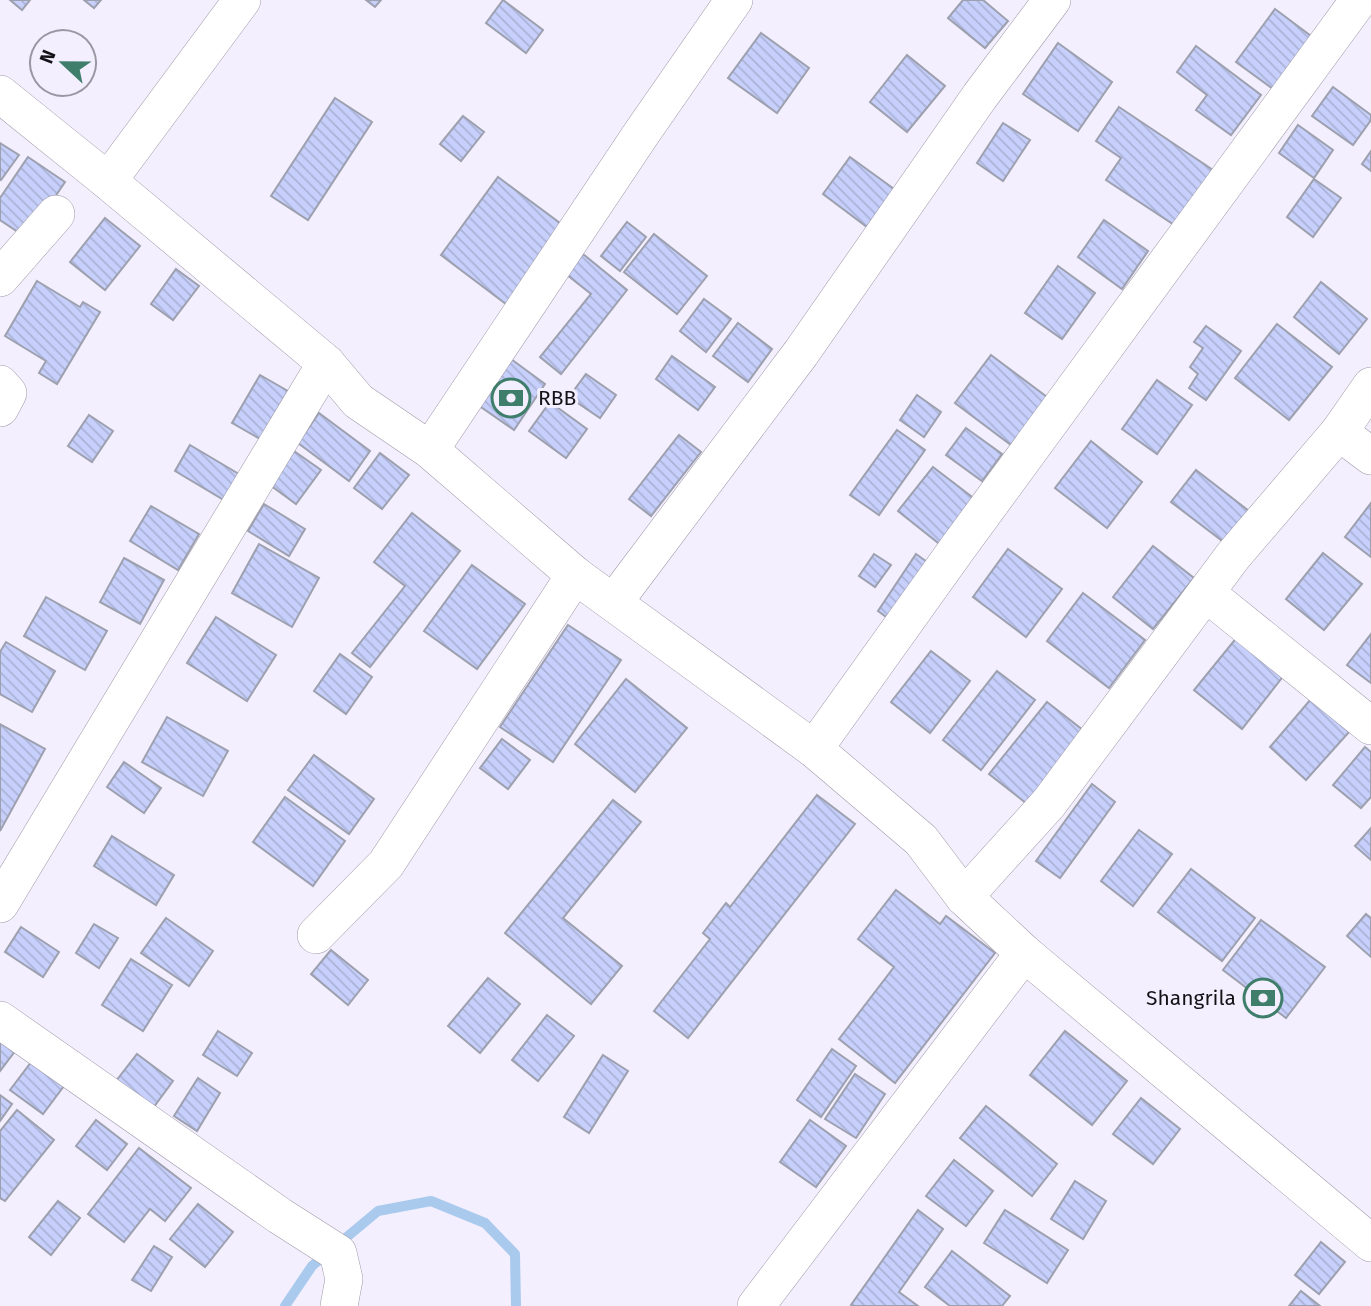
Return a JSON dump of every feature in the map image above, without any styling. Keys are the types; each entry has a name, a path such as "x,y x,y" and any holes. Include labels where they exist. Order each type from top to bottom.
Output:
{"street":[{"path":"108,181 242,0"},
{"path":"430,450 734,0"},
{"path":"614,602 801,353 980,96 1052,0"},
{"path":"814,749 1359,0"},
{"path":"0,94 326,363 358,401 430,450 575,575 814,749 921,840 964,897 1024,954 1371,1243"},
{"path":"0,278 56,214"},
{"path":"0,904 326,363"},
{"path":"0,384 8,393 0,408"},
{"path":"964,897 1049,803 1233,556 1339,432 1371,386"},
{"path":"1339,432 1371,456"},
{"path":"316,934 386,864 575,575"},
{"path":"1206,593 1371,726"},
{"path":"756,1306 1024,954"},
{"path":"0,1020 280,1216 338,1253 344,1279 339,1306"}],"building":[{"path":"10,0 30,0 22,10"},
{"path":"84,0 101,0 94,8"},
{"path":"366,0 381,0 375,7"},
{"path":"503,0 543,30 526,53 486,23"},
{"path":"963,0 983,0 1008,21 985,48 948,18"},
{"path":"1275,9 1311,36 1273,89 1236,62"},
{"path":"761,33 809,68 777,113 728,78"},
{"path":"1058,43 1112,82 1078,131 1023,94"},
{"path":"1196,46 1261,95 1231,135 1196,110 1207,95 1177,72"},
{"path":"907,55 945,86 907,132 870,102"},
{"path":"1333,87 1371,115 1371,120 1353,145 1312,116"},
{"path":"335,98 372,122 308,220 271,196"},
{"path":"1119,107 1216,172 1179,228 1106,180 1121,158 1096,141"},
{"path":"463,116 484,132 461,161 440,144"},
{"path":"1003,123 1030,140 1003,181 977,163"},
{"path":"1298,125 1333,150 1314,178 1279,153"},
{"path":"0,143 19,155 1,180 0,179"},
{"path":"1371,151 1371,171 1362,164"},
{"path":"28,157 65,182 27,238 0,220 0,198"},
{"path":"850,157 894,189 867,227 823,194"},
{"path":"498,177 564,226 506,304 441,255"},
{"path":"1314,179 1341,198 1313,237 1287,217"},
{"path":"105,218 140,246 105,290 70,262"},
{"path":"1104,220 1148,251 1122,289 1078,257"},
{"path":"627,222 646,237 620,271 601,256"},
{"path":"654,234 707,276 677,314 624,272"},
{"path":"583,254 627,290 561,374 540,357 591,294 566,274"},
{"path":"1058,266 1095,293 1062,339 1025,313"},
{"path":"176,269 199,286 173,320 151,304"},
{"path":"37,281 80,307 83,302 100,312 57,384 39,373 46,361 5,336"},
{"path":"1321,282 1367,319 1339,354 1294,317"},
{"path":"704,299 731,319 706,352 680,331"},
{"path":"738,323 772,349 748,382 713,356"},
{"path":"1277,324 1332,367 1289,420 1235,378"},
{"path":"1206,326 1241,351 1206,400 1189,388 1198,374 1190,367 1203,348 1194,342"},
{"path":"991,355 1047,397 1011,445 955,403"},
{"path":"672,356 715,387 698,410 656,379"},
{"path":"511,359 545,384 514,430 478,405"},
{"path":"586,374 616,395 600,418 569,397"},
{"path":"260,375 288,391 260,439 232,423"},
{"path":"1157,380 1192,405 1157,454 1122,429"},
{"path":"917,395 941,412 924,437 900,420"},
{"path":"550,402 587,429 566,458 529,431"},
{"path":"319,413 370,451 349,481 298,443"},
{"path":"89,415 113,431 92,462 68,446"},
{"path":"966,428 1002,454 982,481 946,455"},
{"path":"897,430 925,450 879,515 850,495"},
{"path":"679,435 701,452 651,516 629,499"},
{"path":"1091,441 1142,482 1107,528 1055,488"},
{"path":"190,445 244,477 229,503 175,471"},
{"path":"294,451 321,470 296,504 270,485"},
{"path":"380,453 409,475 382,509 354,488"},
{"path":"933,467 976,500 942,546 898,511"},
{"path":"1196,470 1249,511 1225,543 1171,502"},
{"path":"1371,503 1371,557 1345,537"},
{"path":"264,504 305,529 289,556 248,531"},
{"path":"151,506 199,534 178,570 130,541"},
{"path":"412,513 460,551 370,667 352,653 405,586 374,562"},
{"path":"259,544 319,578 292,627 232,593"},
{"path":"1153,546 1194,578 1153,629 1113,597"},
{"path":"1008,549 1062,589 1026,637 973,597"},
{"path":"1323,553 1362,584 1324,630 1286,599"},
{"path":"874,554 891,565 875,587 859,576"},
{"path":"916,554 934,567 896,624 878,611"},
{"path":"124,558 164,580 140,624 100,602"},
{"path":"472,565 525,604 477,669 424,631"},
{"path":"1083,593 1145,640 1109,688 1047,641"},
{"path":"46,597 107,631 85,670 24,636"},
{"path":"216,617 276,655 247,701 187,663"},
{"path":"568,625 621,660 553,762 500,727"},
{"path":"1371,634 1371,683 1347,665"},
{"path":"1238,636 1285,674 1242,729 1194,690"},
{"path":"6,642 55,671 32,712 0,694 0,652"},
{"path":"931,651 970,681 930,733 891,702"},
{"path":"340,654 372,677 346,714 314,691"},
{"path":"997,671 1035,700 981,770 943,740"},
{"path":"626,679 687,728 635,792 575,744"},
{"path":"1311,699 1349,732 1306,780 1270,747"},
{"path":"1047,702 1088,734 1031,807 989,774"},
{"path":"167,717 228,751 203,796 142,762"},
{"path":"0,724 45,749 0,831"},
{"path":"502,739 530,760 508,789 480,768"},
{"path":"1365,747 1371,752 1371,797 1361,808 1333,785"},
{"path":"314,755 374,799 349,834 288,790"},
{"path":"124,762 161,788 144,813 107,787"},
{"path":"1092,784 1115,802 1060,878 1036,861"},
{"path":"817,795 855,824 688,1038 654,1011 710,939 703,933 726,903 730,907"},
{"path":"285,797 345,841 313,886 253,842"},
{"path":"613,800 641,822 563,918 622,966 591,1004 505,933"},
{"path":"1371,828 1371,860 1355,846"},
{"path":"1139,830 1172,854 1133,906 1101,881"},
{"path":"112,836 174,875 156,905 94,866"},
{"path":"1191,869 1255,918 1222,961 1158,912"},
{"path":"896,890 940,924 946,916 995,953 895,1083 839,1039 894,967 858,939"},
{"path":"1366,914 1371,918 1371,957 1347,936"},
{"path":"166,918 213,951 189,986 141,953"},
{"path":"1261,920 1325,967 1286,1018 1223,970"},
{"path":"94,924 118,938 99,968 76,953"},
{"path":"21,927 59,952 43,977 5,952"},
{"path":"331,950 368,980 348,1005 311,974"},
{"path":"131,959 172,985 143,1031 102,1005"},
{"path":"488,978 520,1004 480,1053 448,1026"},
{"path":"547,1015 574,1036 538,1081 512,1060"},
{"path":"218,1031 252,1053 237,1076 203,1055"},
{"path":"1065,1031 1127,1081 1092,1125 1030,1075"},
{"path":"0,1038 16,1050 0,1071"},
{"path":"832,1049 856,1066 821,1117 797,1100"},
{"path":"137,1054 173,1081 153,1108 116,1081"},
{"path":"603,1055 628,1071 589,1133 564,1117"},
{"path":"32,1061 64,1086 43,1114 10,1090"},
{"path":"855,1074 885,1094 856,1138 825,1119"},
{"path":"198,1078 220,1093 197,1131 174,1116"},
{"path":"0,1095 12,1104 0,1121"},
{"path":"1141,1098 1180,1129 1153,1164 1113,1134"},
{"path":"986,1106 1057,1164 1032,1196 960,1138"},
{"path":"17,1110 54,1140 5,1201 0,1198 0,1131"},
{"path":"96,1120 127,1144 107,1170 76,1146"},
{"path":"810,1120 846,1146 816,1187 780,1162"},
{"path":"139,1148 191,1188 165,1221 150,1209 124,1242 88,1214"},
{"path":"954,1160 993,1191 966,1226 926,1196"},
{"path":"1075,1181 1106,1201 1083,1239 1051,1219"},
{"path":"58,1201 80,1218 51,1255 29,1237"},
{"path":"198,1204 233,1232 205,1267 170,1239"},
{"path":"918,1210 943,1229 899,1292 918,1306 851,1305"},
{"path":"1005,1210 1068,1250 1047,1283 984,1243"},
{"path":"1321,1242 1345,1262 1319,1294 1295,1275"},
{"path":"154,1246 172,1257 151,1291 132,1280"},
{"path":"952,1251 1010,1296 1002,1306 950,1306 925,1287"},
{"path":"1301,1291 1320,1306 1289,1306"}],"waterway":[{"path":"285,1306 312,1266 378,1211 431,1201 485,1223 515,1254 516,1306"}],"place":[{"name":"RBB","path":"511,398"},
{"name":"Shangrila","path":"1263,998"}]}
